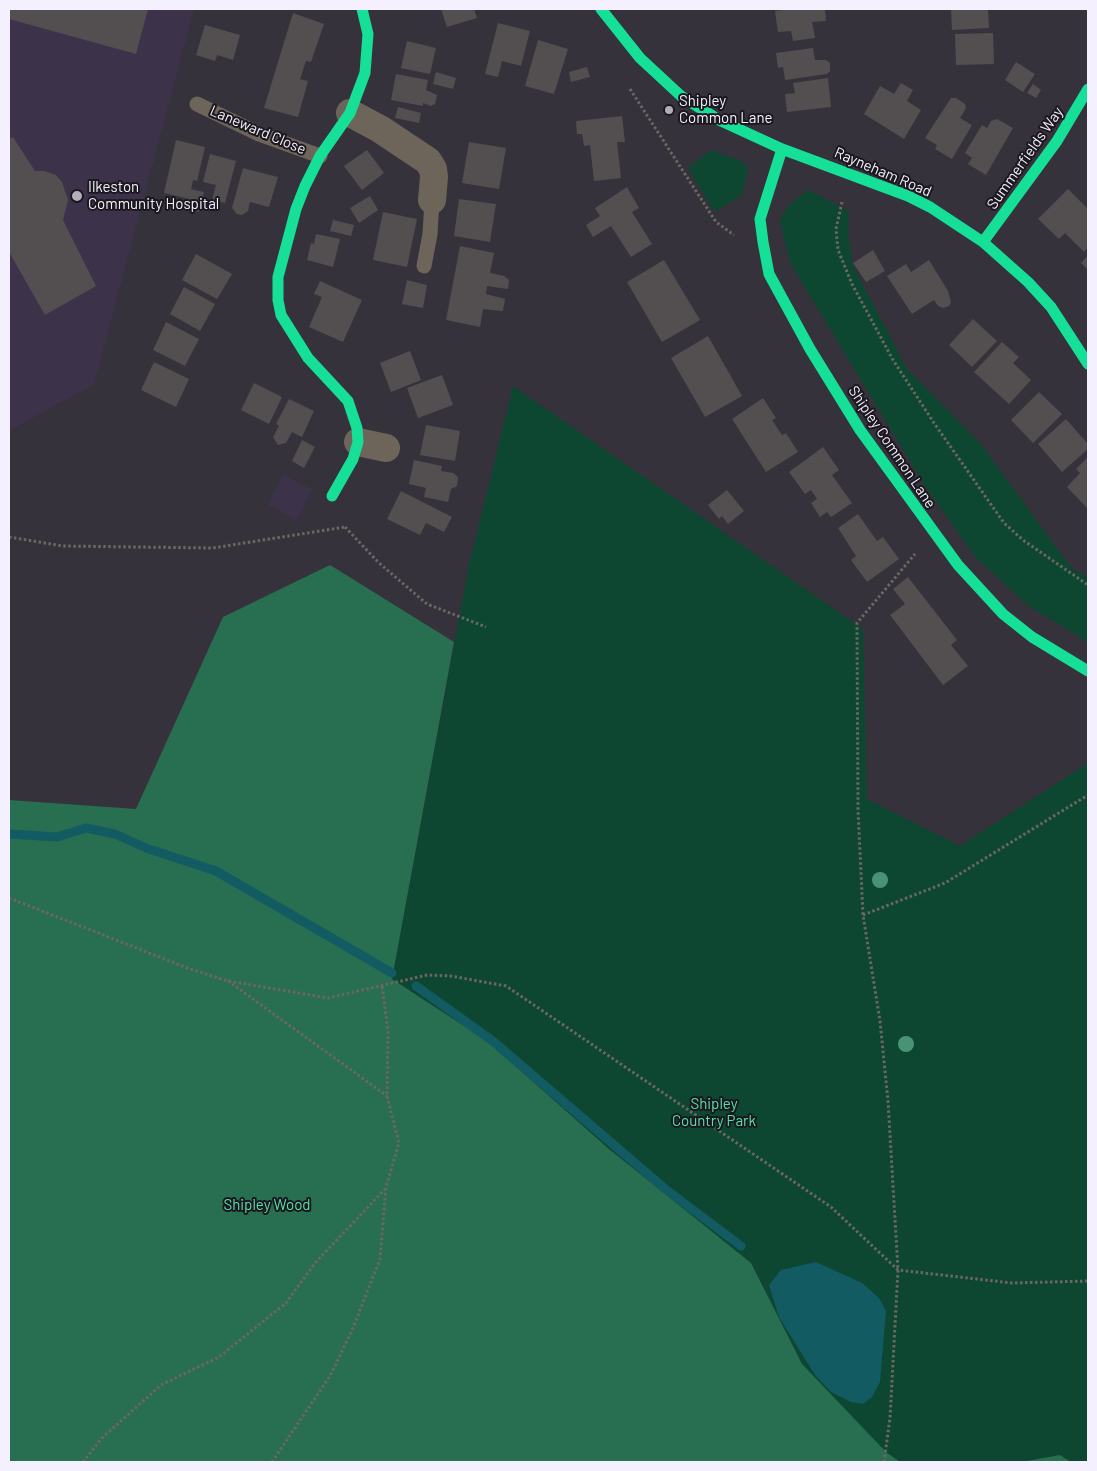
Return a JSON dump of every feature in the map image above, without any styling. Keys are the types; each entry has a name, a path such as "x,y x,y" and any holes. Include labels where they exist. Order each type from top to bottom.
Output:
{"street":[{"name":"Laneward Close","path":"358,442 358,428 348,401 308,358 280,315 278,277 296,209 320,156 350,113 366,66 368,34 362,9"},
{"path":"600,9 640,58 681,96 720,120 782,149"},
{"name":"Summerfields Way","path":"983,242 1053,148 1088,89"},
{"path":"350,113 380,129 428,161 433,169 434,177 432,200"},
{"name":"Rayneham Road","path":"782,149 850,172 930,207 983,242 1028,282 1051,307 1088,364"},
{"name":"Shipley Common Lane","path":"782,149 760,219 769,274 810,349 860,430 932,534 1003,614 1032,637 1088,671"},
{"path":"332,496 358,442 386,448"}],"lane":[{"name":"Laneward Close","path":"197,104 259,134 320,156"},
{"path":"424,266 430,234 432,200"}],"path":[{"path":"625,82 716,222 765,253"},
{"path":"850,172 836,229 838,250 852,284 893,360 934,424 1004,523 1023,540 1088,585"},
{"path":"332,496 337,516 345,527 379,563 427,604 486,627"},
{"path":"9,537 63,546 213,548 345,527"},
{"path":"884,1462 890,1418 898,1270 888,1101 880,1021 863,915 858,810 857,623 932,534"},
{"path":"863,915 945,883 1088,795"},
{"path":"9,898 190,969 228,981 328,998 427,975 452,976 506,986 831,1207 898,1270 1012,1284 1088,1281"},
{"path":"228,981 387,1096"},
{"path":"272,1462 330,1376 354,1328 380,1259 386,1187 399,1143 387,1096 388,1031 382,986"},
{"path":"83,1462 102,1438 161,1385 219,1357 286,1303 315,1262 386,1187"}],"shaded area":[{"name":"Ilkeston Community Hospital","path":"9,9 194,9 94,384 9,431"},
{"path":"283,475 312,489 297,520 268,505"}],"green space":[{"path":"711,150 739,160 745,164 748,171 741,196 714,212 688,168"},
{"path":"808,190 849,211 848,232 853,266 907,369 980,443 1073,570 1088,576 1088,642 1030,607 976,558 925,486 790,263 780,220 787,207"},
{"name":"Shipley Country Park","path":"513,386 863,629 867,799 960,846 1088,763 1088,1462 9,1462 9,815 392,979 469,565"},
{"name":"Shipley Wood","path":"330,565 454,642 392,979 487,1041 609,1149 751,1263 802,1364 886,1452 900,1462 9,1462 9,800 136,809 223,617"},
{"path":"1060,1455 1071,1462 1021,1462"}],"water":[{"path":"816,1262 862,1283 879,1298 886,1311 880,1382 872,1397 863,1404 851,1402 831,1392 815,1375 779,1317 769,1285 781,1270"}],"building":[{"path":"9,9 148,9 136,54 9,19"},
{"path":"441,9 474,9 477,18 447,27"},
{"path":"825,9 826,21 812,22 815,38 793,41 791,31 778,32 775,11"},
{"path":"951,9 988,9 989,28 952,30"},
{"path":"293,13 324,24 311,62 306,61 300,79 308,81 298,117 264,108"},
{"path":"498,23 530,31 521,66 502,61 498,77 485,74"},
{"path":"205,25 240,35 233,60 217,55 215,61 196,55"},
{"path":"993,33 994,64 956,65 955,34"},
{"path":"538,40 568,49 554,94 525,86"},
{"path":"407,41 436,48 430,74 401,68"},
{"path":"813,48 815,60 826,60 830,63 830,71 827,74 785,80 783,67 778,68 776,53"},
{"path":"1016,62 1035,74 1023,92 1005,80"},
{"path":"587,67 590,77 571,82 569,72"},
{"path":"436,72 456,78 453,89 433,84"},
{"path":"396,74 428,80 426,90 437,95 435,104 431,106 423,103 423,106 391,100"},
{"path":"828,78 831,107 787,112 785,94 795,93 793,83"},
{"path":"901,83 913,90 907,101 921,110 904,139 864,114 880,86 894,94"},
{"path":"1033,84 1041,90 1036,98 1027,93"},
{"path":"951,98 956,98 965,104 966,108 960,118 972,125 952,159 935,149 937,145 925,138"},
{"path":"398,107 421,113 419,123 395,118"},
{"path":"622,116 625,142 617,142 621,178 594,181 590,145 584,146 582,134 577,134 576,121"},
{"path":"997,119 1013,128 986,175 968,164 972,158 965,153 982,125 987,128 991,121"},
{"path":"13,137 35,171 44,171 56,175 62,182 68,200 63,220 96,286 45,315 9,252 9,139"},
{"path":"176,140 205,147 197,181 193,180 191,189 204,192 199,212 186,208 189,199 164,193"},
{"path":"469,142 506,148 499,189 462,183"},
{"path":"367,150 384,173 362,190 344,166"},
{"path":"210,154 236,161 225,203 212,200 216,185 203,182"},
{"path":"243,168 278,177 269,207 250,202 248,211 242,215 237,214 232,208"},
{"path":"627,187 639,208 632,212 652,244 631,257 611,226 593,237 586,225 600,216 595,208"},
{"path":"1068,189 1088,209 1088,247 1084,252 1065,233 1059,239 1038,219"},
{"path":"370,196 378,210 359,223 350,208"},
{"path":"459,199 496,204 490,242 454,236"},
{"path":"383,212 417,219 407,267 373,260"},
{"path":"333,220 354,225 351,236 330,231"},
{"path":"316,234 340,239 333,267 307,260 311,243 314,244"},
{"path":"460,246 494,253 490,273 504,276 509,280 508,289 487,286 486,294 505,299 503,311 483,309 480,327 446,320"},
{"path":"873,250 885,271 866,282 853,263"},
{"path":"196,254 232,274 217,299 182,280"},
{"path":"1088,255 1088,270 1081,263"},
{"path":"664,260 700,320 662,342 627,282"},
{"path":"929,260 948,291 951,302 949,306 943,308 938,306 934,300 912,314 887,276 906,264 911,272"},
{"path":"407,280 427,285 423,308 402,304"},
{"path":"320,281 362,300 343,342 309,327 322,297 314,294"},
{"path":"184,287 215,304 200,331 170,314"},
{"path":"973,319 997,341 972,367 949,345"},
{"path":"166,322 199,339 185,366 153,350"},
{"path":"708,336 742,396 705,417 671,358"},
{"path":"1002,342 1019,357 1013,363 1031,380 1009,404 974,372"},
{"path":"410,351 421,380 391,392 380,363"},
{"path":"154,362 189,379 176,407 141,390"},
{"path":"442,375 453,405 418,418 407,388"},
{"path":"254,383 282,397 269,424 241,410"},
{"path":"1039,392 1062,414 1033,443 1011,420"},
{"path":"763,398 776,418 772,420 782,435 786,433 798,452 766,472 732,419"},
{"path":"289,399 314,411 302,437 292,432 286,443 278,445 273,437 279,426 276,424"},
{"path":"1066,419 1088,444 1088,449 1062,472 1038,444"},
{"path":"426,425 460,431 455,461 420,455"},
{"path":"302,440 315,447 304,468 292,461"},
{"path":"823,447 839,470 832,475 852,503 831,517 827,512 820,517 811,503 817,499 811,490 805,494 789,472"},
{"path":"1088,457 1088,509 1067,487 1080,473 1076,469"},
{"path":"414,460 442,466 441,471 453,473 458,477 457,486 451,489 448,502 424,497 426,488 409,484"},
{"path":"727,490 744,511 728,524 722,516 719,519 708,505"},
{"path":"401,491 452,517 444,532 426,523 420,535 387,519"},
{"path":"858,514 877,541 883,537 899,559 867,582 851,560 856,556 838,528"},
{"path":"908,577 957,640 951,645 968,666 943,685 890,615 905,604 893,589"}],"waterway":[{"path":"9,834 57,837 86,828 115,834 146,848 216,871 392,973"},
{"path":"416,986 494,1042 664,1188 741,1246"}],"traffic: fast":[{"path":"332,496 353,459 358,442 357,428 348,401 308,358 281,315 278,300 278,277 296,209 305,186 320,156 350,113 365,73 368,34 362,9"},
{"path":"601,9 640,58 681,96 719,120 782,149 908,196 930,207 983,242 1028,282 1051,307 1088,364"},
{"path":"983,242 1057,141 1088,89"},
{"path":"782,149 760,219 763,242 769,274 810,349 860,430 958,565 1003,614 1032,637 1088,671"}],"place":[{"name":"Shipley Common Lane","path":"669,110"},
{"name":"Ilkeston Community Hospital","path":"77,196"}]}
